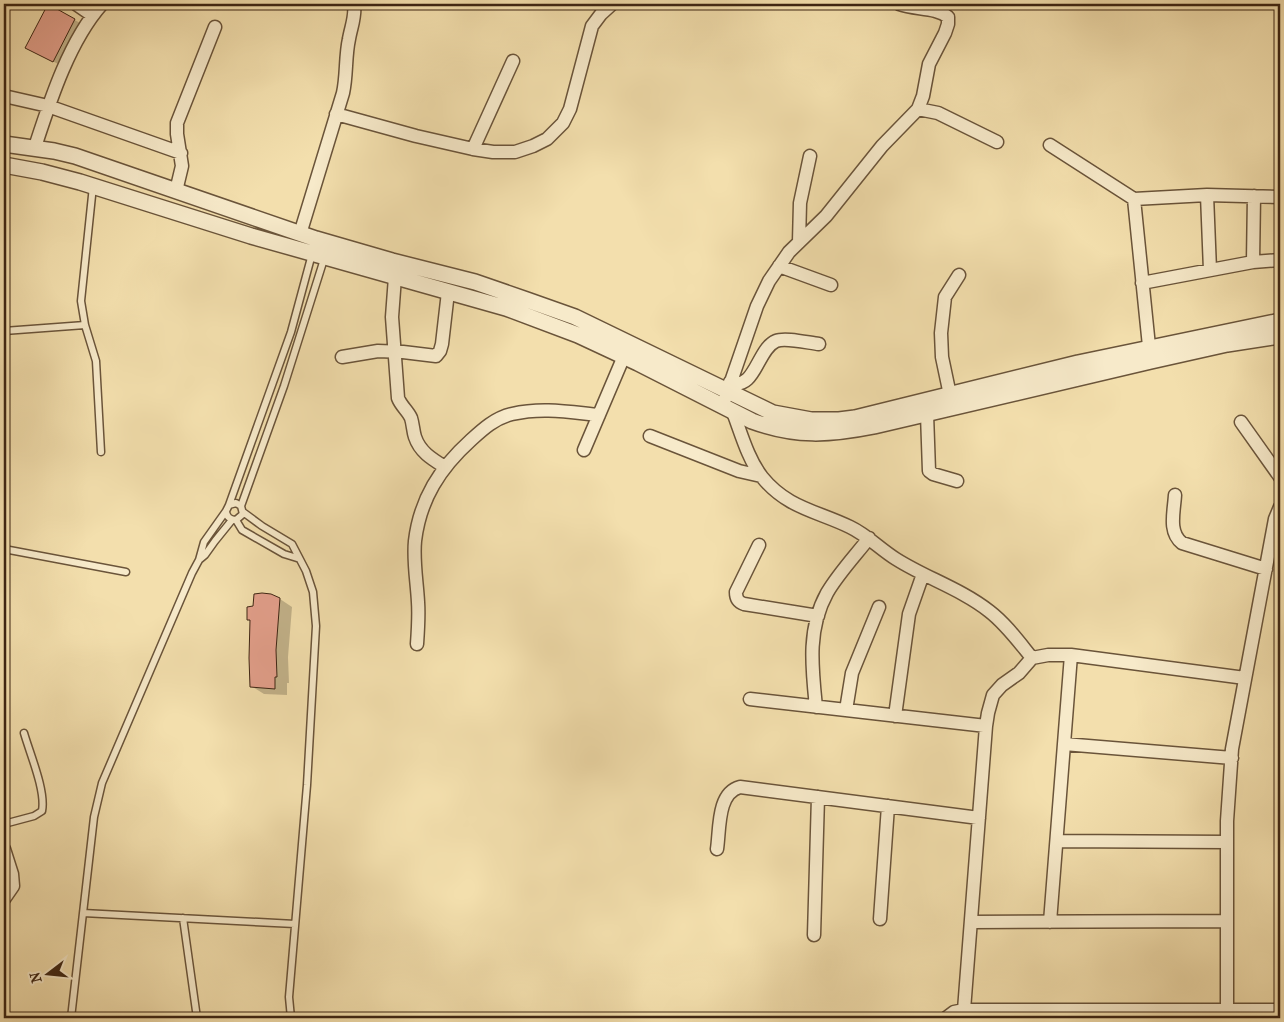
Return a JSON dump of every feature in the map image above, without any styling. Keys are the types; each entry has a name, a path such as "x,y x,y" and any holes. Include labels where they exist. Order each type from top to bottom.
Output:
{"street":[{"path":"76,4 92,15"},
{"path":"35,148 48,106 63,69 92,15 102,4"},
{"path":"300,234 346,76 354,4"},
{"path":"336,114 416,136 473,149 493,152 515,152 533,146 547,139 563,123 570,109 592,26 612,4"},
{"path":"899,4 914,9 945,8 948,18 948,24 929,64 923,96 918,109 882,146 826,216 799,242 779,266 763,291 729,386 728,409 751,459 761,476 771,487 792,504 851,527 896,559 963,594 1001,622 1032,658"},
{"path":"176,192 182,166 177,123 215,27"},
{"path":"473,149 513,61"},
{"path":"4,96 48,106 181,153"},
{"path":"918,109 938,113 998,142"},
{"path":"4,144 35,148 90,161 300,234 320,248 395,277 522,314 578,335 624,356 728,409 769,427 808,434 829,434 848,431 927,414 1280,321"},
{"path":"1050,145 1134,199 1207,195 1280,197"},
{"path":"799,242 800,203 810,156"},
{"path":"4,165 42,172 320,248 475,282 567,314 729,386 773,413 811,420 824,421 855,418 1078,363 1280,336"},
{"path":"1207,195 1210,270"},
{"path":"1253,262 1254,196"},
{"path":"1134,199 1150,354"},
{"path":"1142,283 1253,262 1280,260"},
{"path":"779,266 831,285"},
{"path":"950,395 942,357 941,333 945,297 959,275"},
{"path":"395,277 392,317 398,398 411,418 414,436 419,446 424,453 445,467"},
{"path":"342,357 378,351 436,356 440,352 448,292"},
{"path":"729,386 746,382 761,356 775,341 783,340 819,344"},
{"path":"584,450 624,356"},
{"path":"417,644 419,616 415,560 417,534 424,506 432,486 445,467 496,419 511,414 541,410 599,415"},
{"path":"927,414 930,471 933,474 957,480"},
{"path":"1241,422 1280,476"},
{"path":"650,436 739,471 761,476"},
{"path":"1175,495 1173,530 1176,538 1182,543 1266,569"},
{"path":"1227,1010 1227,821 1232,758 1275,519 1280,507"},
{"path":"816,707 811,660 818,616 827,592 869,538"},
{"path":"759,545 736,592 738,602 818,616"},
{"path":"895,716 909,614 923,574"},
{"path":"846,710 852,673 879,607"},
{"path":"964,1010 986,726 993,695 1002,685 1019,673 1032,658 1048,655 1072,655 1245,678"},
{"path":"1050,922 1072,655"},
{"path":"750,699 986,726"},
{"path":"1064,744 1232,758"},
{"path":"717,849 723,802 733,789 740,787 979,818"},
{"path":"814,935 818,797"},
{"path":"880,919 888,806"},
{"path":"1057,841 1227,842"},
{"path":"4,849 12,874 12,886 4,900"},
{"path":"971,922 1227,921"},
{"path":"946,1018 954,1012 964,1010 1280,1010"}],"lane":[{"path":"93,186 82,283 82,301 85,325 96,361 101,452"},
{"path":"71,1018 98,796 122,735 192,572 199,560 204,542 228,508 320,248"},
{"path":"199,560 205,556 214,541 234,520 240,518 287,377 320,248"},
{"path":"4,331 85,325"},
{"path":"228,508 236,503 292,544 297,558 306,571 313,592 316,626 306,785 289,997 291,1018"},
{"path":"228,508 228,517 234,520 240,529 284,554 297,558"},
{"path":"4,549 126,572"},
{"path":"4,824 42,812 44,802 24,733"},
{"path":"83,913 295,924"},
{"path":"183,918 197,1018"}],"building":[{"path":"48,4 75,19 53,62 25,48"},
{"path":"262,593 280,598 275,689 250,687 250,620 247,620 247,607 253,606 254,594"}]}
